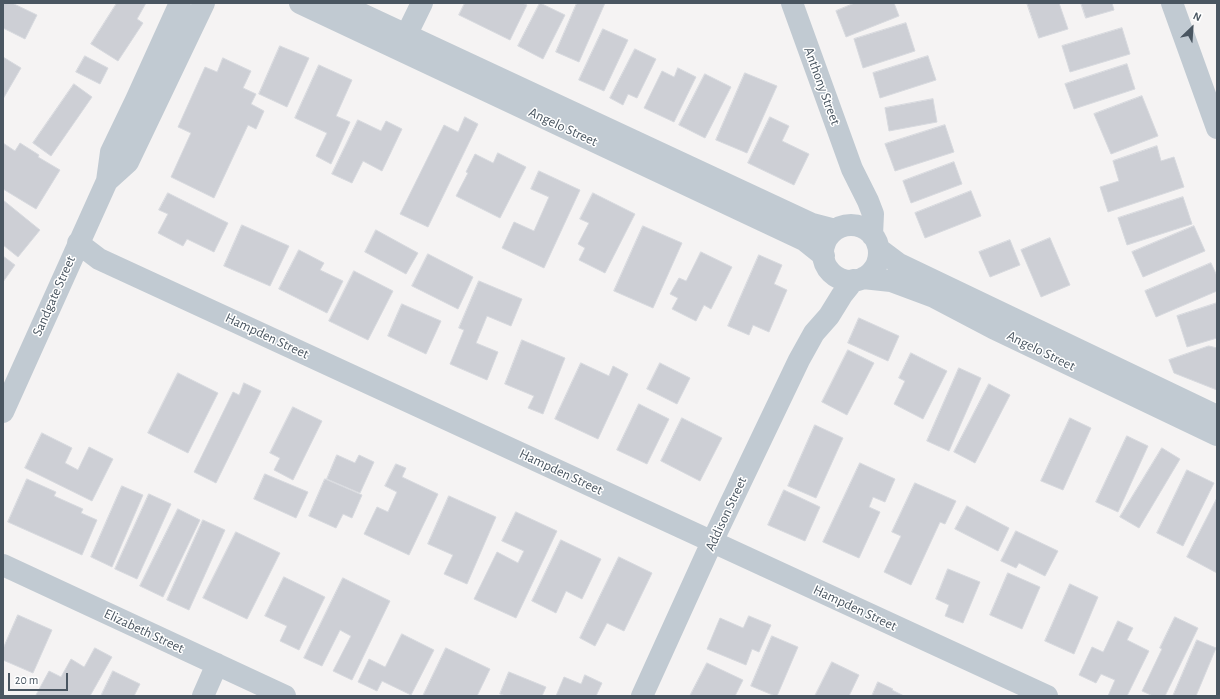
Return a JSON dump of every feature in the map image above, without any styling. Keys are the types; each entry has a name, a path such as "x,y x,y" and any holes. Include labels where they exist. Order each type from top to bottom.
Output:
{"street":[{"name":"Sandgate Street","path":"3,412 106,181 111,152 180,3"},
{"name":"Sandgate Street","path":"106,181 128,162 204,3"},
{"name":"Angelo Street","path":"300,3 403,42 812,224 839,228"},
{"name":"Angelo Street","path":"338,3 403,42 804,240 827,263"},
{"path":"403,42 422,3"},
{"name":"Anthony Street","path":"792,3 852,169 873,214 875,242"},
{"path":"1172,3 1217,128"},
{"name":"Anthony Street","path":"839,228 854,205 852,169"},
{"path":"850,225 859,226 866,229 875,242 878,258 870,273 858,279 845,280 837,277 827,263 824,248 826,241 830,235 839,228 850,225"},
{"name":"Angelo Street","path":"875,242 899,264 1217,416"},
{"name":"Hampden Street","path":"78,243 99,259 1047,696"},
{"name":"Addison Street","path":"814,333 818,311 828,289 827,263"},
{"name":"Angelo Street","path":"858,279 891,281 934,298 993,328 1217,435"},
{"name":"Addison Street","path":"642,696 712,542 799,360 814,333 829,316 842,296 858,279"},
{"name":"Elizabeth Street","path":"3,565 284,696"},
{"path":"203,696 218,664"}],"building":[{"path":"3,3 12,3 37,15 25,39 3,28"},
{"path":"117,3 146,3 137,19 143,23 118,61 91,44"},
{"path":"465,3 522,3 527,5 510,40 459,15"},
{"path":"540,3 565,15 543,59 518,46"},
{"path":"577,3 605,3 579,62 556,52"},
{"path":"855,3 894,3 899,16 846,37 836,11"},
{"path":"1027,3 1059,3 1068,29 1039,38"},
{"path":"1081,3 1112,3 1114,10 1086,18"},
{"path":"906,23 915,51 863,68 854,39"},
{"path":"1122,28 1130,54 1070,72 1062,46"},
{"path":"603,29 628,40 604,91 579,80"},
{"path":"280,46 309,58 287,107 259,94"},
{"path":"635,49 656,59 637,98 628,94 623,105 610,98"},
{"path":"85,56 108,68 100,84 76,72"},
{"path":"928,56 936,80 880,98 873,73"},
{"path":"3,57 21,68 3,99"},
{"path":"223,58 251,71 243,88 256,94 251,104 264,111 256,129 248,125 214,198 171,177 191,133 178,127 205,67 217,72"},
{"path":"1127,64 1135,89 1074,109 1065,84"},
{"path":"319,65 352,80 336,116 350,122 331,164 316,156 327,133 295,118"},
{"path":"678,68 696,77 674,122 644,108 662,71 674,77"},
{"path":"745,73 777,86 747,153 716,140"},
{"path":"705,74 731,87 705,138 679,125"},
{"path":"74,84 92,97 51,156 33,143"},
{"path":"1142,96 1158,136 1111,154 1094,114"},
{"path":"933,99 937,122 889,131 885,108"},
{"path":"465,117 478,124 428,227 400,214 444,125 458,132"},
{"path":"770,117 789,126 782,141 809,154 794,185 748,163"},
{"path":"358,120 381,131 386,121 402,129 382,171 363,161 352,183 332,174"},
{"path":"945,125 954,152 895,171 885,144"},
{"path":"3,143 15,151 20,143 39,155 38,157 60,170 36,209 3,189"},
{"path":"1157,146 1161,161 1174,157 1184,187 1108,212 1100,187 1119,181 1113,161"},
{"path":"498,153 526,167 500,218 456,196 468,173 466,172 475,154 493,163"},
{"path":"954,162 962,184 911,203 903,181"},
{"path":"539,171 580,190 544,268 502,248 514,222 534,231 549,197 531,189"},
{"path":"971,191 981,216 925,238 915,213"},
{"path":"168,193 228,223 214,252 187,239 183,246 158,233 168,214 159,210"},
{"path":"593,193 635,214 605,273 579,260 585,248 578,244 589,223 580,219"},
{"path":"1183,197 1192,224 1127,245 1118,218"},
{"path":"3,200 40,230 18,257 3,245"},
{"path":"242,225 289,246 270,286 224,266"},
{"path":"643,226 682,243 653,308 614,291"},
{"path":"1194,226 1205,251 1143,277 1132,252"},
{"path":"376,230 418,253 406,274 365,252"},
{"path":"1050,238 1070,285 1041,297 1021,250"},
{"path":"1010,240 1020,265 990,277 979,252"},
{"path":"299,250 324,263 320,270 343,281 327,313 279,289"},
{"path":"701,252 732,267 711,309 704,305 696,321 672,309 678,298 670,294 679,278 686,281"},
{"path":"428,254 473,277 458,309 412,286"},
{"path":"759,255 782,265 774,284 787,290 769,332 753,325 749,335 728,326"},
{"path":"3,256 15,265 3,282"},
{"path":"1211,263 1217,276 1217,291 1156,317 1145,291"},
{"path":"354,271 393,291 368,340 329,321"},
{"path":"479,281 522,299 511,326 487,316 476,343 498,352 487,380 450,364 464,330 459,328"},
{"path":"1217,303 1217,338 1187,347 1177,316"},
{"path":"402,304 441,321 426,354 388,336"},
{"path":"859,318 899,336 888,361 848,343"},
{"path":"522,340 565,358 543,414 528,408 534,396 505,384"},
{"path":"1209,346 1217,348 1217,390 1174,373 1169,360"},
{"path":"848,350 874,363 847,415 822,402"},
{"path":"911,353 947,371 923,419 894,404 905,381 899,378"},
{"path":"581,363 609,376 613,366 628,374 598,439 555,419"},
{"path":"660,363 690,378 677,404 647,389"},
{"path":"959,368 981,378 949,451 927,441"},
{"path":"178,373 218,393 188,453 148,433"},
{"path":"244,383 261,391 216,483 194,472 233,392 239,395"},
{"path":"989,384 1010,395 975,463 954,452"},
{"path":"639,404 669,419 647,464 617,450"},
{"path":"293,407 322,421 293,480 274,470 280,458 270,453"},
{"path":"682,418 722,438 700,481 661,461"},
{"path":"1070,418 1091,428 1063,490 1041,481"},
{"path":"815,425 843,438 816,498 788,486"},
{"path":"42,433 72,448 65,463 78,470 89,447 113,459 92,501 25,468"},
{"path":"1127,436 1148,446 1118,512 1096,502"},
{"path":"1162,448 1180,459 1139,528 1120,517"},
{"path":"337,455 355,463 359,455 374,462 360,493 327,479"},
{"path":"860,463 895,479 885,502 873,497 869,507 880,512 859,558 823,542"},
{"path":"396,464 406,468 402,477 438,494 409,555 364,534 377,507 388,512 397,492 385,486"},
{"path":"1187,470 1214,483 1183,546 1157,533"},
{"path":"265,474 308,492 296,518 254,499"},
{"path":"27,479 56,492 54,496 83,509 81,513 97,520 82,555 8,522"},
{"path":"325,479 362,495 352,518 343,514 336,528 309,516"},
{"path":"915,483 956,501 945,524 940,522 911,585 884,572 901,536 892,532"},
{"path":"122,486 143,495 112,567 91,557"},
{"path":"784,490 820,507 805,541 768,525"},
{"path":"149,494 171,504 137,579 115,569"},
{"path":"449,496 496,517 467,584 444,574 453,555 428,544"},
{"path":"1217,498 1217,573 1187,557"},
{"path":"967,506 1009,528 998,551 955,529"},
{"path":"178,509 200,520 163,597 140,586"},
{"path":"516,512 557,531 516,618 474,599 497,552 518,563 524,551 502,541"},
{"path":"203,520 225,530 189,610 167,600"},
{"path":"1016,531 1058,551 1045,576 1019,563 1016,568 1001,561"},
{"path":"236,532 280,553 247,619 203,598"},
{"path":"561,540 601,559 582,599 566,591 556,613 532,601"},
{"path":"619,557 652,573 624,631 607,623 595,646 580,638"},
{"path":"948,569 980,582 963,623 945,616 949,605 936,599"},
{"path":"1008,573 1040,587 1022,629 990,615"},
{"path":"284,577 325,597 299,650 280,641 287,626 265,616"},
{"path":"343,578 390,601 352,680 333,671 351,636 340,630 322,666 304,658"},
{"path":"1070,584 1098,597 1074,654 1045,641"},
{"path":"18,615 52,630 33,673 3,660 3,649"},
{"path":"749,616 771,625 759,652 752,649 746,665 707,649 720,618 743,628"},
{"path":"1175,617 1198,628 1165,696 1153,696 1142,691"},
{"path":"1118,621 1133,628 1127,640 1149,651 1127,696 1108,696 1115,680 1101,674 1096,683 1079,675 1092,647 1103,652"},
{"path":"402,634 434,650 411,695 382,681 377,691 358,682 369,659 385,667"},
{"path":"772,636 798,647 777,696 751,686"},
{"path":"1197,640 1216,648 1196,696 1173,696"},
{"path":"95,648 112,657 90,696 36,695 49,671 61,677 71,659 84,667"},
{"path":"446,648 490,669 477,696 423,696"},
{"path":"832,662 859,675 849,696 815,696"},
{"path":"707,663 743,680 735,696 690,696"},
{"path":"113,671 140,684 134,696 101,696"},
{"path":"509,672 546,687 542,696 506,696 500,694"},
{"path":"585,675 602,683 596,696 556,696 564,677 581,684"},
{"path":"878,682 893,689 892,690 904,696 872,696"}]}
